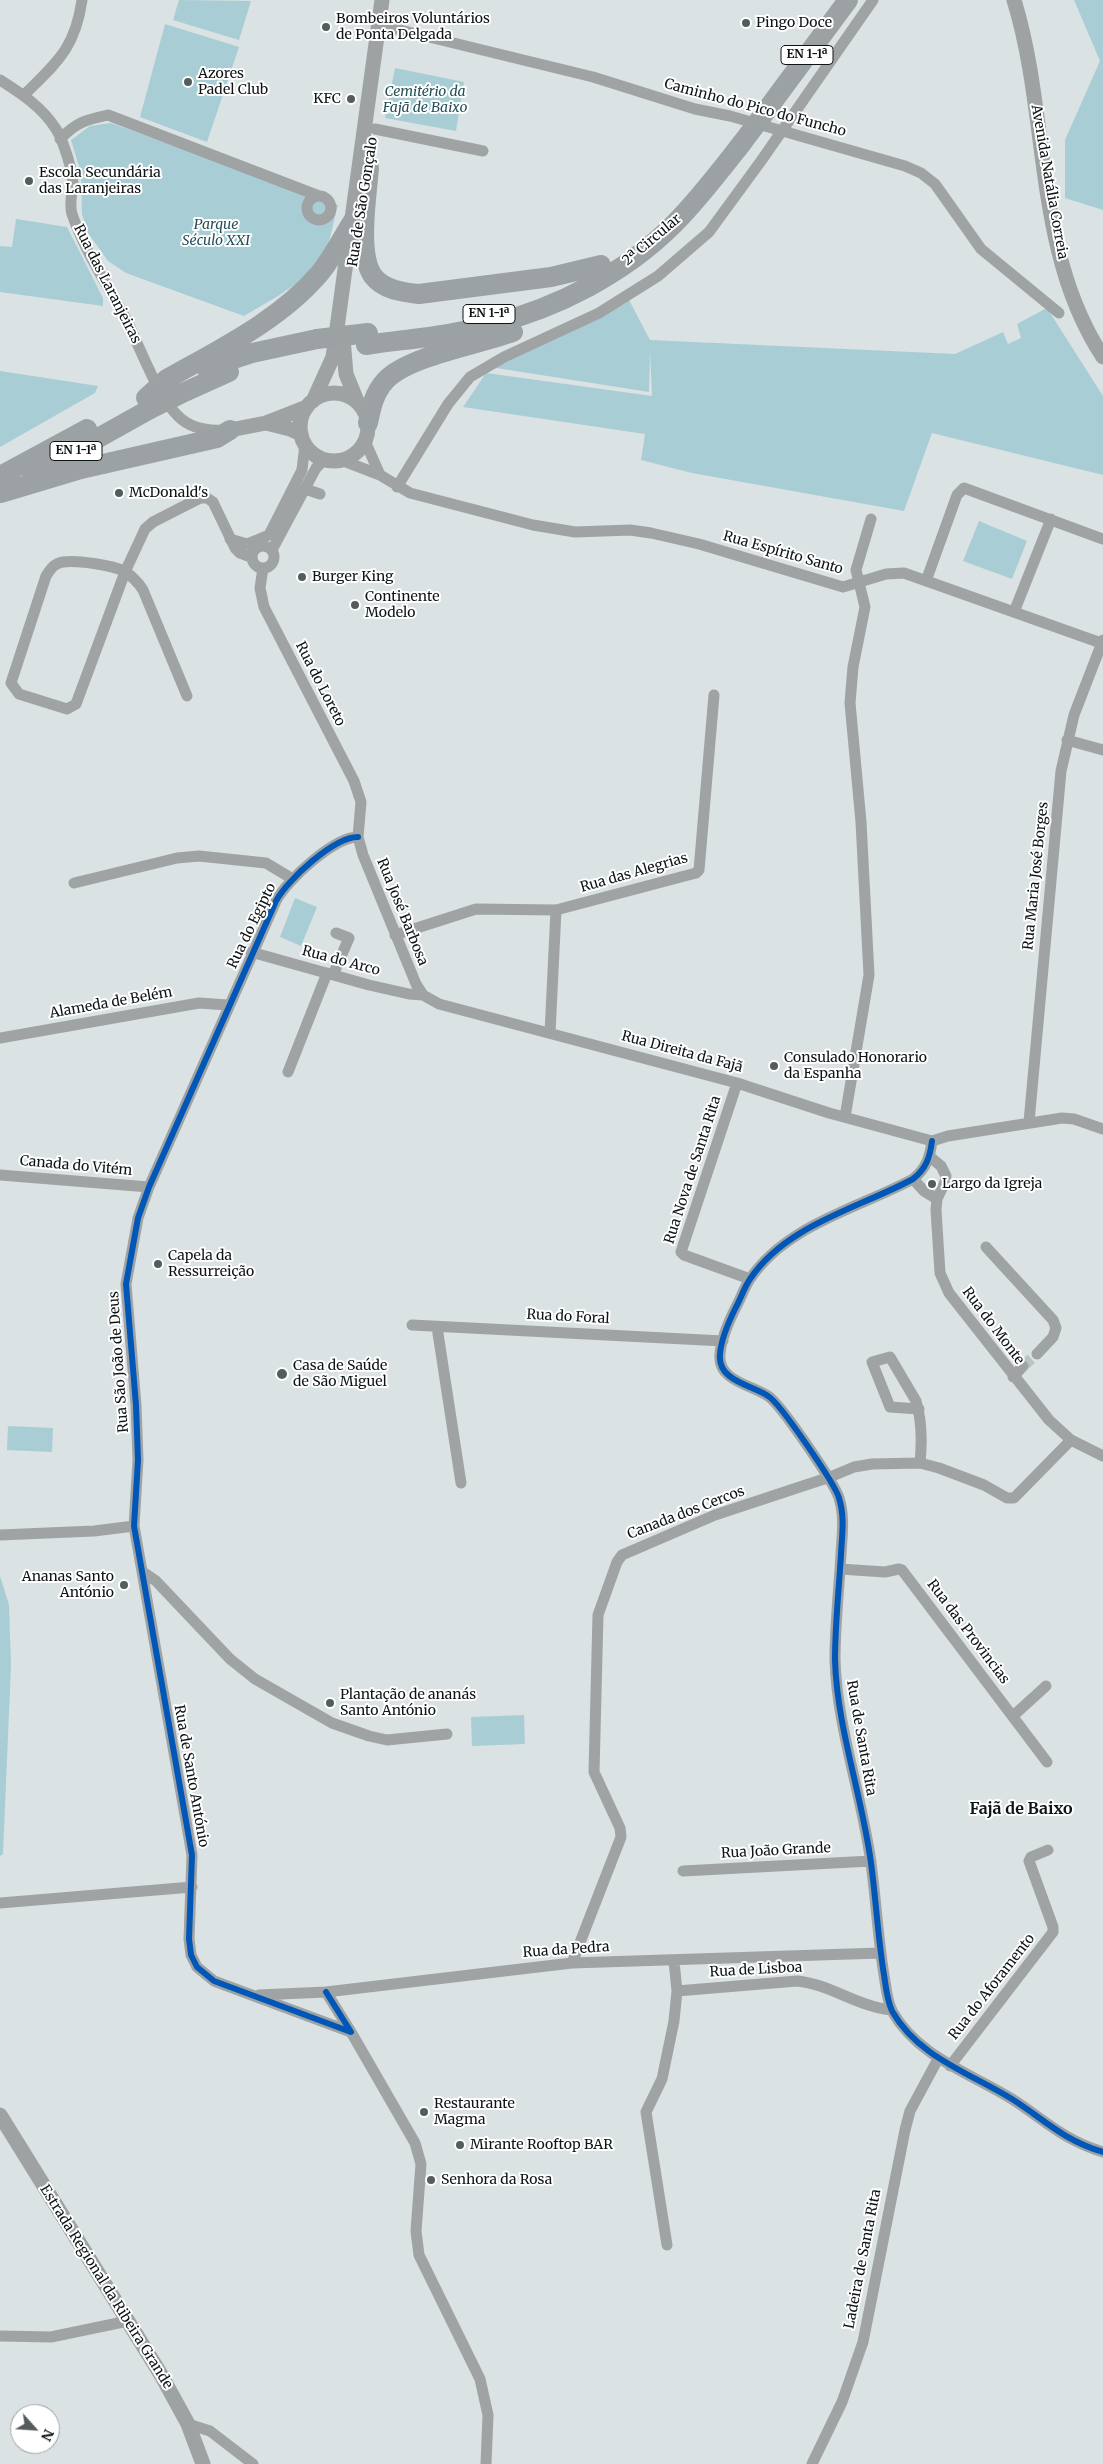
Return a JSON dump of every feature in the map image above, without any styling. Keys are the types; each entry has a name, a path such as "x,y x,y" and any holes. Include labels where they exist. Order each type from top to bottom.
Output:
{"highway":[{"name":"2ª Circular","path":"760,108 832,0"},
{"name":"2ª Circular","path":"367,339 488,326 532,313 574,295 614,271 672,226 696,201 736,140 760,108 848,0"},
{"name":"2ª Circular","path":"367,339 487,314 527,302 568,284 601,265 633,243 688,191 736,140"},
{"path":"369,168 365,256 372,274 385,286 398,292 419,294 551,277 601,265"},
{"path":"172,386 277,312 319,274 353,222"},
{"path":"366,432 373,401 380,387 395,372 413,363 525,327 560,310 574,295"},
{"name":"EN 1-1ª","path":"0,488 148,404 172,386 225,360 286,344 316,344 367,339"},
{"path":"0,488 217,438 230,430"}],"main road":[{"name":"Rua de São Gonçalo","path":"310,404 333,358 382,0"},
{"name":"Rua de São Gonçalo","path":"357,402 346,374 343,357 346,316 375,129 392,0"},
{"name":"Avenida Natália Correia","path":"1014,0 1031,73 1050,208 1060,255 1081,316 1103,357"},
{"path":"340,393 357,402 362,408 366,432 355,454 341,460 325,459 310,451 303,439 302,415 310,404 321,396 340,393"},
{"name":"Rua das Laranjeiras","path":"230,430 266,423 310,404"},
{"name":"Rua das Laranjeiras","path":"266,423 290,429 303,439"},
{"name":"Estrada Regional da Ribeira Grande","path":"0,2115 160,2372 188,2424 203,2464"}],"street":[{"path":"24,95 62,55 72,41 78,25 82,0"},
{"path":"397,487 448,404 470,377 504,357 599,314 658,276 709,232 873,0"},
{"name":"Caminho do Pico do Funcho","path":"388,27 594,77 695,108 781,130 905,166 921,173 936,184 981,249 1059,313"},
{"name":"Rua das Laranjeiras","path":"0,80 34,102 57,130 69,162 73,182 71,211 78,229 99,274 125,317 172,410 188,424 200,429 230,430"},
{"path":"60,139 73,125 87,119 108,115 319,196 327,200 330,205 329,213 324,218 318,219 311,216 308,212 308,203 299,189"},
{"path":"375,129 484,151"},
{"path":"308,203 312,198 319,196"},
{"path":"366,432 380,475"},
{"path":"187,696 143,590 125,572 106,566 62,562 50,569 11,678 15,691 64,708 74,706 125,572 145,529 153,522 200,498 207,498 213,502 230,539 240,553 251,557 256,566 263,568 273,562 274,556 269,544 302,470 303,439"},
{"path":"251,557 256,548 269,544 305,489 316,468 325,459"},
{"name":"Rua Espírito Santo","path":"341,460 380,475 397,487 410,493 533,525 575,532 630,530 651,533 699,544 834,586 850,586 859,583 866,607 855,652 850,703 870,960 867,998 845,1117"},
{"path":"926,581 957,496 964,488 1103,539"},
{"path":"305,489 320,494"},
{"path":"871,519 856,570 859,583 886,574 904,573 1102,642"},
{"path":"1014,612 1051,519"},
{"path":"230,539 247,544 269,544"},
{"name":"Rua do Loreto","path":"263,568 260,588 264,607 354,781 362,812 358,837"},
{"name":"Rua Maria José Borges","path":"1029,1122 1060,780 1067,740 1082,690 1102,642"},
{"name":"Rua das Alegrias","path":"556,910 696,873 699,870 714,695"},
{"path":"1067,740 1103,750"},
{"name":"Rua do Egipto","path":"228,1005 276,901 292,878 344,840 358,837"},
{"name":"Rua José Barbosa","path":"358,837 362,855 416,984 423,995"},
{"path":"74,883 177,858 199,856 266,863 292,878"},
{"path":"395,935 476,910 556,910 550,1033"},
{"path":"288,1072 330,974 349,938 336,933"},
{"name":"Rua do Arco","path":"251,952 409,994 423,995"},
{"name":"Rua Direita da Fajã","path":"423,995 439,1004 737,1083 845,1117 932,1141"},
{"name":"Alameda de Belém","path":"0,1038 199,1003 228,1005"},
{"name":"Rua São João de Deus","path":"134,1526 138,1460 136,1405 126,1284 138,1218 149,1187 228,1005"},
{"name":"Rua Nova de Santa Rita","path":"737,1083 681,1252 684,1256 750,1279"},
{"path":"723,1341 750,1279 787,1242 813,1226 913,1179 924,1167 929,1156 932,1141 948,1136 1029,1122 1068,1118 1103,1129"},
{"name":"Rua do Monte","path":"929,1156 941,1166 946,1176 937,1199 937,1239 940,1273 949,1293 1013,1377 1049,1420 1071,1440 1103,1456"},
{"name":"Canada do Vitém","path":"0,1175 149,1187"},
{"path":"913,1179 924,1192 937,1199"},
{"path":"986,1247 1053,1320 1056,1328 1053,1337 1037,1354"},
{"name":"Rua do Foral","path":"412,1325 723,1341"},
{"path":"437,1327 461,1483"},
{"name":"Rua de Santa Rita","path":"723,1341 719,1357 724,1371 730,1377 768,1396 778,1405 811,1454 830,1478 844,1515 836,1631 838,1698 870,1861 881,1952 892,2010 910,2032 938,2059 1013,2100 1070,2139 1103,2152"},
{"path":"919,1409 890,1407 872,1362 890,1357 916,1401 919,1409 922,1442 920,1463"},
{"path":"1013,1377 1023,1366"},
{"name":"Canada dos Cercos","path":"572,1962 621,1837 620,1828 594,1772 598,1616 619,1558 626,1552 716,1516 830,1478 854,1467 872,1464 920,1463 962,1475 1010,1499 1018,1495 1071,1440"},
{"path":"0,1535 94,1531 134,1526"},
{"name":"Rua de Santo António","path":"134,1526 192,1855 189,1939 191,1955 198,1967 214,1981 351,2032"},
{"name":"Rua das Provincias","path":"840,1568 885,1572 902,1570 1047,1762"},
{"path":"143,1572 156,1580 230,1659 255,1679 332,1723 387,1740 447,1734"},
{"path":"1013,1716 1046,1686"},
{"name":"Rua do Aforamento","path":"950,2066 1053,1932 1053,1926 1029,1861 1031,1857 1048,1850"},
{"name":"Rua João Grande","path":"683,1871 870,1861"},
{"path":"0,1903 192,1887"},
{"name":"Rua da Pedra","path":"254,1996 326,1992 572,1962 674,1961 881,1952"},
{"path":"667,2245 646,2112 664,2071 677,1991 674,1961"},
{"name":"Rua de Lisboa","path":"677,1991 797,1981 815,1984 880,2009 892,2010"},
{"path":"326,1992 415,2143 421,2164 416,2231 418,2255 480,2379 488,2415 486,2464"},
{"name":"Ladeira de Santa Rita","path":"812,2464 842,2402 862,2342 904,2130 910,2111 938,2059"},
{"path":"0,2336 51,2337 128,2321"},
{"path":"188,2424 210,2432 253,2464"}],"green space":[{"path":"179,0 251,1 239,40 173,20"},
{"path":"1074,0 1103,0 1103,210 1065,198 1065,140 1100,61"},
{"name":"Azores Padel Club","path":"165,24 239,47 207,142 140,117"},
{"name":"Cemitério da Fajã de Baixo","path":"395,68 464,82 456,131 385,118"},
{"name":"Parque Século XXI","path":"111,123 338,205 329,242 321,258 312,269 291,287 244,316 126,273 108,261 88,233 82,214 81,173 71,140 90,126"},
{"path":"16,219 67,227 103,298 103,306 0,292 0,246 12,247"},
{"path":"629,300 650,340 955,354 1003,332 1008,344 1021,338 1017,324 1047,308 1103,396 1103,475 932,433 904,511 692,473 641,460 645,434 463,407 486,373 652,396 650,351 649,392 490,367"},
{"path":"0,371 98,386 95,393 0,447"},
{"path":"979,521 1027,541 1012,579 963,561"},
{"path":"295,898 317,907 301,946 280,937"},
{"path":"8,1426 53,1428 52,1452 7,1450"},
{"path":"0,1576 9,1605 11,1665 3,1854 0,1856"},
{"path":"524,1715 525,1744 472,1746 471,1717"}],"tunnel":[{"path":"1023,1366 1037,1354"}],"cycle path":[{"path":"326,1992 351,2032 214,1981 197,1967 191,1955 189,1939 192,1855 134,1526 138,1460 136,1405 126,1284 138,1218 149,1187 276,901 290,882 312,861 337,844 358,837"},
{"path":"932,1141 927,1162 913,1179 803,1231 765,1260 748,1282 731,1318 722,1342 721,1363 724,1370 730,1376 768,1396 784,1413 828,1477 839,1498 843,1526 836,1633 835,1660 837,1685 840,1711 867,1838 882,1961 892,2011 903,2027 930,2052 1012,2099 1077,2142 1103,2152"}],"place":[{"name":"Pingo Doce","path":"746,23"},
{"name":"Bombeiros Voluntários de Ponta Delgada","path":"326,27"},
{"name":"Azores Padel Club","path":"188,82"},
{"name":"KFC","path":"351,99"},
{"name":"Escola Secundária das Laranjeiras","path":"29,181"},
{"name":"McDonald's","path":"119,493"},
{"name":"Burger King","path":"302,577"},
{"name":"Continente Modelo","path":"355,605"},
{"name":"Consulado Honorario da Espanha","path":"774,1066"},
{"name":"Largo da Igreja","path":"932,1184"},
{"name":"Capela da Ressurreição","path":"158,1264"},
{"name":"Casa de Saúde de São Miguel","path":"282,1374"},
{"name":"Ananas Santo António","path":"124,1585"},
{"name":"Plantação de ananás Santo António","path":"330,1703"},
{"name":"Restaurante Magma","path":"424,2112"},
{"name":"Mirante Rooftop BAR","path":"460,2145"},
{"name":"Senhora da Rosa","path":"431,2180"}],"district":[{"name":"Fajã de Baixo","path":"1021,1809"}]}
